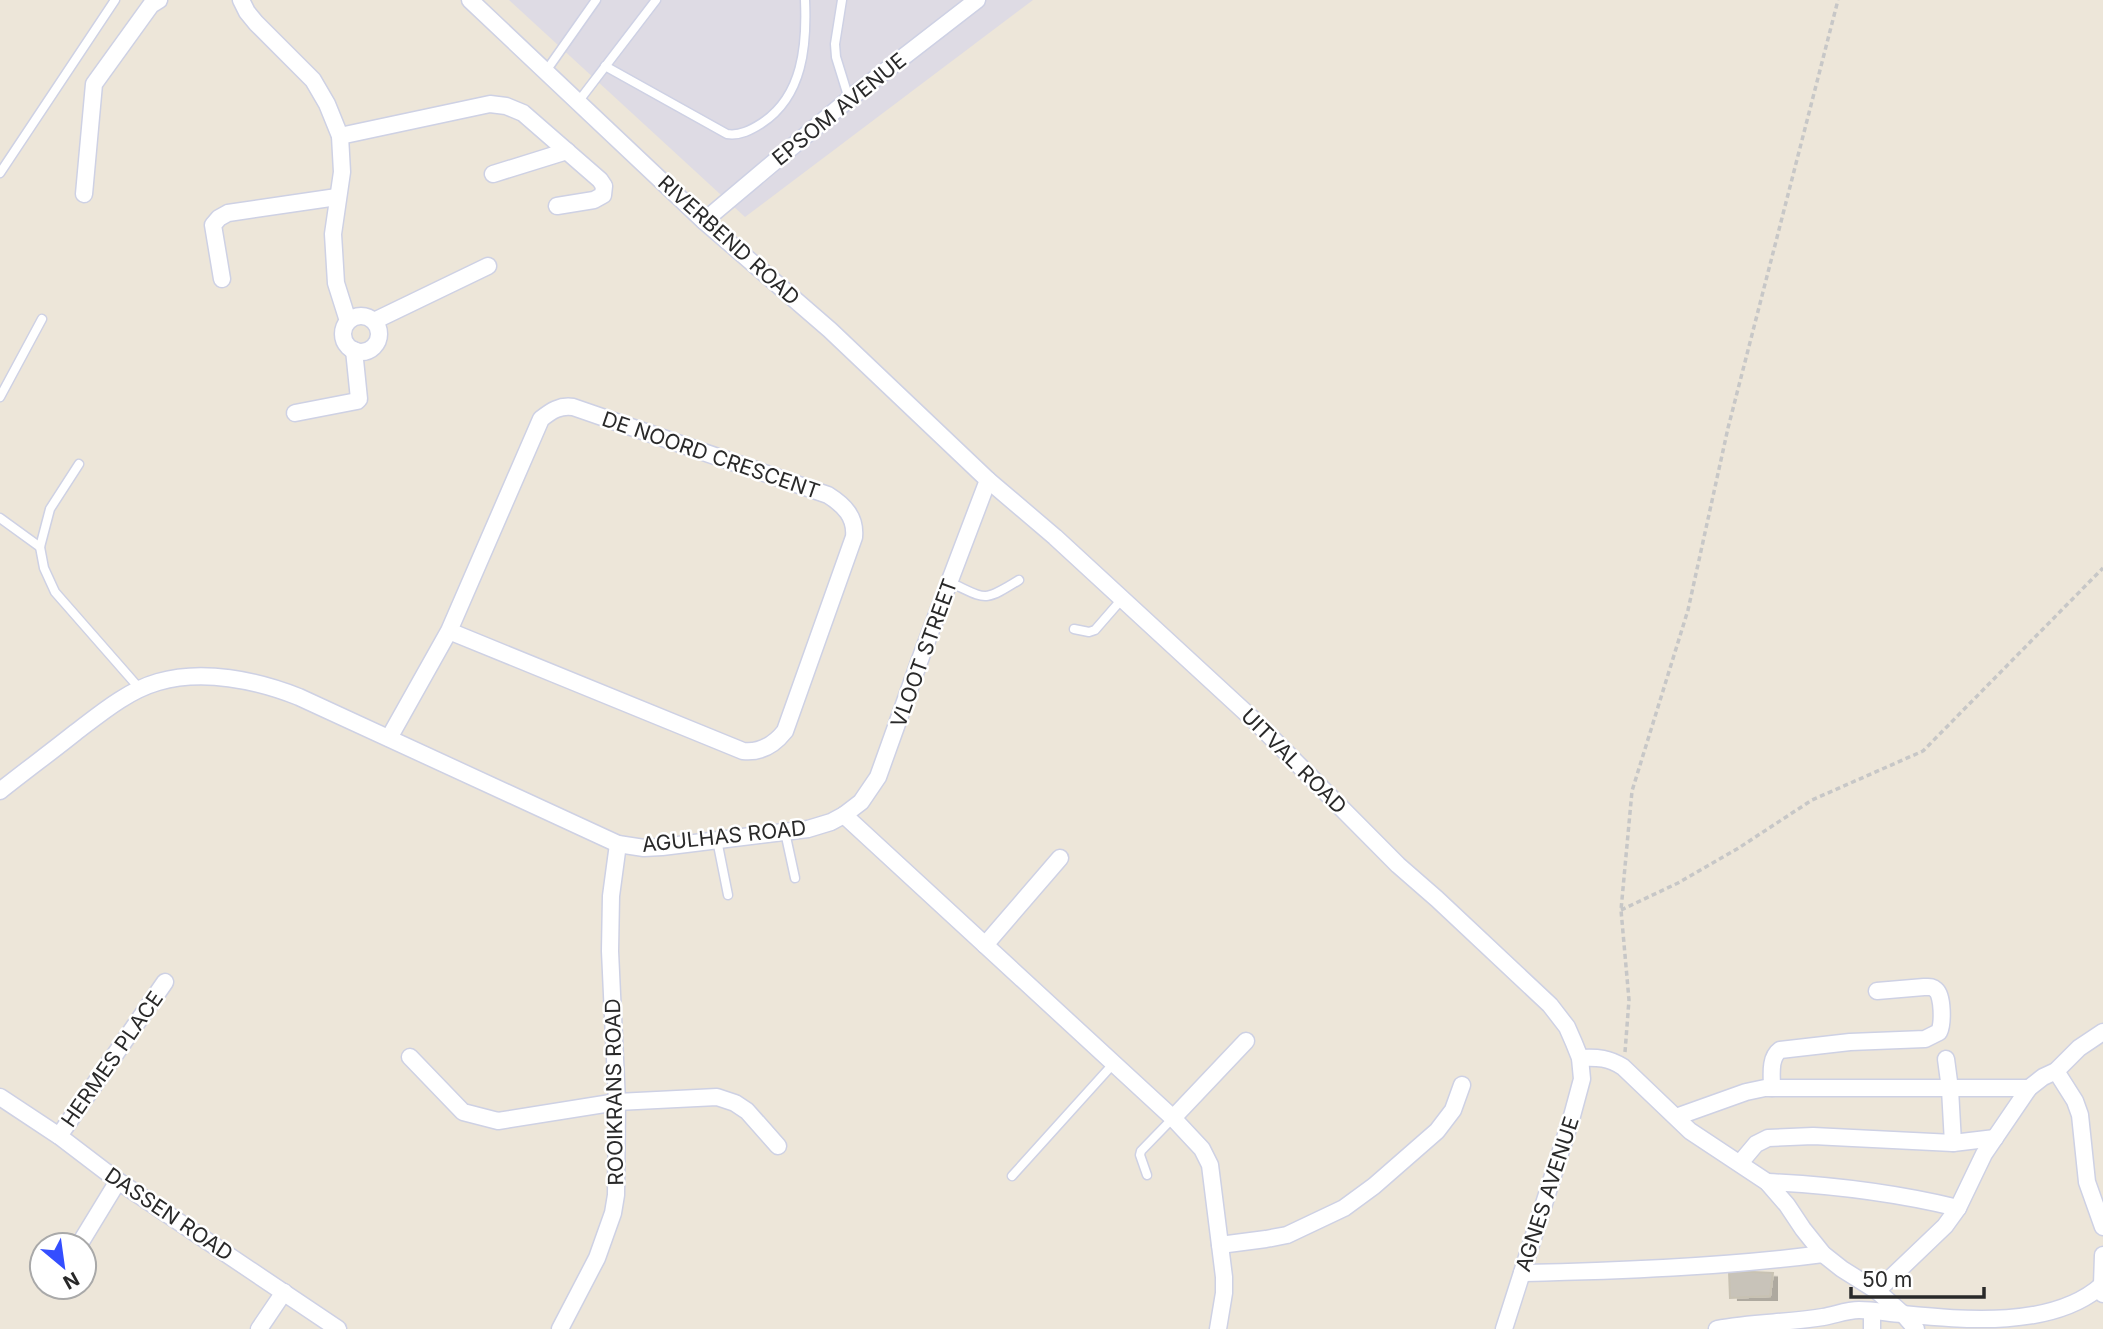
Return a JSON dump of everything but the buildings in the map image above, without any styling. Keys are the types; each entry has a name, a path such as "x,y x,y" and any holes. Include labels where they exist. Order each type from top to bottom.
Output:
{"street":[{"path":"84,194 94,84 151,5 159,0"},
{"path":"242,0 256,23 313,80 341,136 342,172 333,234 336,283 348,321 343,334 348,346 354,350 368,350 374,346 379,334 374,321"},
{"name":"RIVERBEND ROAD","path":"470,0 704,221 830,330 988,480"},
{"name":"EPSOM AVENUE","path":"704,221 849,99 977,0"},
{"path":"341,136 490,104 506,106 523,113 604,186 603,195 594,201 557,206"},
{"path":"493,174 567,151"},
{"path":"222,279 213,225 219,218 228,213 337,197"},
{"path":"348,321 361,316 374,321 488,266"},
{"path":"295,414 359,399 354,350"},
{"name":"DE NOORD CRESCENT","path":"389,738 449,631 541,419 561,407 573,407 828,495 842,506 853,521 854,537 785,731 772,745 760,751 743,751 449,631"},
{"name":"VLOOT STREET","path":"844,816 867,794 878,776 988,480"},
{"name":"UITVAL ROAD","path":"988,480 1055,537 1257,723 1398,864 1550,1005 1567,1027 1580,1058"},
{"name":"AGULHAS ROAD","path":"0,791 106,709 140,689 167,680 202,677 245,680 299,697 618,844 644,848 785,832 808,829 844,816"},
{"path":"844,816 1114,1063 1202,1149 1210,1165 1220,1245 1224,1293 1218,1329"},
{"name":"ROOIKRANS ROAD","path":"560,1329 597,1258 613,1213 616,1195 617,1102 610,951 611,896 618,844"},
{"path":"985,945 1060,858"},
{"name":"HERMES PLACE","path":"59,1136 165,982"},
{"path":"1772,1088 1773,1059 1780,1050 1850,1042 1925,1040 1938,1032 1942,1021 1940,994 1937,990 1924,987 1877,991"},
{"path":"1877,1291 1945,1226 1958,1208 1984,1153 2029,1088 2056,1071 2079,1048 2103,1032"},
{"path":"1173,1118 1246,1041"},
{"path":"410,1057 463,1112 480,1118 498,1121 617,1102 717,1097 735,1103 747,1111 778,1146"},
{"path":"1580,1058 1600,1057 1623,1067 1676,1118 1708,1144 1767,1182 1823,1254 1877,1291 1916,1329"},
{"name":"AGNES AVENUE","path":"1509,1328 1522,1273 1579,1092 1582,1079 1580,1058"},
{"path":"1946,1059 1953,1143"},
{"path":"2056,1071 2075,1101 2080,1115 2087,1182 2103,1227"},
{"path":"1220,1245 1287,1235 1344,1208 1374,1186 1437,1131 1453,1110 1462,1084"},
{"path":"1676,1118 1746,1092 1772,1088 2029,1088"},
{"name":"DASSEN ROAD","path":"0,1097 59,1136 118,1181 338,1329"},
{"path":"1740,1163 1756,1144 1768,1138 1813,1136 1953,1143 1995,1138"},
{"path":"88,1231 118,1181"},
{"path":"1767,1182 1810,1184 1884,1194 1958,1208"},
{"path":"1522,1273 1651,1270 1823,1254"},
{"path":"1722,1328 1822,1323 1843,1312 1872,1311 1980,1319 2027,1315 2065,1307 2102,1290 2103,1255"},
{"path":"260,1329 284,1292"},
{"path":"1872,1311 1872,1329"}],"lane":[{"path":"0,173 115,0"},
{"path":"546,71 596,0"},
{"path":"578,102 656,0"},
{"path":"605,66 727,134 742,133 771,117 781,108 792,90 804,51 805,0"},
{"path":"842,0 835,44 836,57 849,99"},
{"path":"0,397 42,319"},
{"path":"79,464 50,509 40,547 44,568 55,592 140,689"},
{"path":"0,518 40,547"},
{"path":"949,582 984,597 995,595 1019,580"},
{"path":"1074,629 1089,632 1095,630 1122,599"},
{"path":"785,832 794,878"},
{"path":"717,840 728,895"},
{"path":"1012,1176 1114,1063"},
{"path":"1147,1175 1140,1156 1141,1151 1173,1118"}],"path":[{"path":"1623,1067 1629,1000 1621,910 1632,791 1688,610 1728,428 1838,0"},
{"path":"1621,910 1678,883 1737,849 1812,800 1923,751 2103,568"}],"shaded area":[{"path":"509,0 1033,0 745,217"}]}
